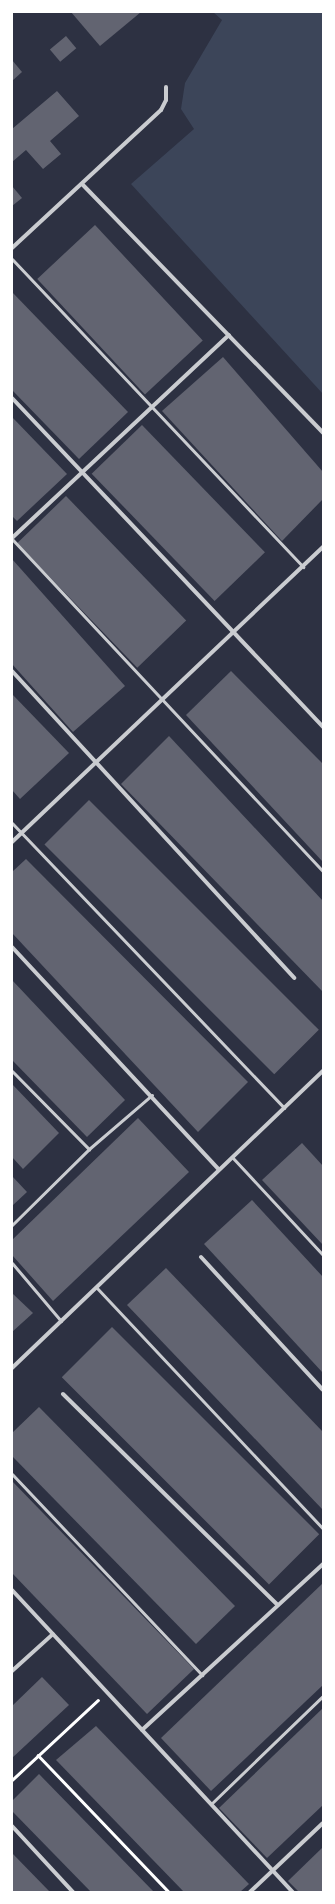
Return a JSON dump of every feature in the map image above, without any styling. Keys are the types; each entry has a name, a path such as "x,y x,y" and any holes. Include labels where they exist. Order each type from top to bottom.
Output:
{"street":[{"path":"12,248 83,185 161,110 166,87"},
{"path":"83,185 323,434"},
{"path":"12,539 229,335"},
{"path":"12,398 234,631 323,727"},
{"path":"12,842 164,701 234,631 323,547"},
{"path":"12,671 294,978"},
{"path":"12,947 152,1095 218,1169"},
{"path":"12,1368 218,1169 323,1071"},
{"path":"201,1257 323,1390"},
{"path":"63,1394 278,1606"},
{"path":"142,1730 323,1564"},
{"path":"12,1590 293,1892"},
{"path":"12,1671 53,1634"},
{"path":"250,1892 323,1823"},
{"path":"12,1826 72,1892"}],"lane":[{"path":"12,259 303,567"},
{"path":"12,539 323,871"},
{"path":"12,823 284,1108"},
{"path":"12,1071 89,1149"},
{"path":"12,1225 89,1149 152,1095"},
{"path":"232,1157 323,1255"},
{"path":"12,1263 61,1321"},
{"path":"96,1287 323,1529"},
{"path":"12,1474 202,1675"},
{"path":"211,1804 323,1696"}],"path":[{"path":"12,1780 106,1692"},
{"path":"38,1755 169,1892"}],"shaded area":[{"path":"213,12 323,12 323,394 131,184 194,129 181,109 185,83 222,20"}],"building":[{"path":"71,12 141,12 100,46"},
{"path":"66,36 76,48 60,62 50,49"},
{"path":"12,60 22,72 12,81"},
{"path":"57,91 79,116 50,141 61,154 43,169 26,150 12,162 12,129"},
{"path":"12,186 22,198 12,206"},
{"path":"95,225 203,341 145,394 37,279"},
{"path":"12,292 128,412 79,459 12,390"},
{"path":"223,357 323,472 323,499 282,541 162,411"},
{"path":"12,417 67,474 17,521 12,516"},
{"path":"142,425 265,552 215,601 92,474"},
{"path":"66,496 186,620 137,668 17,543"},
{"path":"12,559 125,686 73,732 12,664"},
{"path":"231,671 323,764 323,862 186,715"},
{"path":"12,694 69,753 20,799 12,790"},
{"path":"169,736 323,901 323,992 121,784"},
{"path":"89,800 319,1030 274,1074 44,845"},
{"path":"26,859 248,1082 198,1132 12,933 12,872"},
{"path":"12,980 125,1100 87,1137 12,1060"},
{"path":"12,1084 59,1133 23,1169 12,1157"},
{"path":"138,1118 189,1172 53,1301 12,1255 12,1240"},
{"path":"302,1143 323,1166 323,1245 262,1180"},
{"path":"12,1176 27,1192 12,1206"},
{"path":"252,1200 323,1277 323,1373 204,1244"},
{"path":"166,1268 323,1432 323,1510 127,1305"},
{"path":"12,1293 33,1313 12,1332"},
{"path":"112,1327 319,1534 269,1584 62,1377"},
{"path":"39,1407 235,1606 196,1644 12,1456 12,1433"},
{"path":"12,1481 194,1669 147,1714 12,1573"},
{"path":"323,1583 323,1685 211,1791 161,1738"},
{"path":"42,1677 69,1705 12,1758 12,1706"},
{"path":"323,1708 323,1805 267,1858 219,1808"},
{"path":"96,1726 249,1884 240,1892 184,1892 56,1760"},
{"path":"39,1774 154,1892 91,1892 12,1811 12,1801"},
{"path":"323,1847 323,1892 299,1892 288,1881"},
{"path":"12,1853 50,1892 12,1892"}]}
